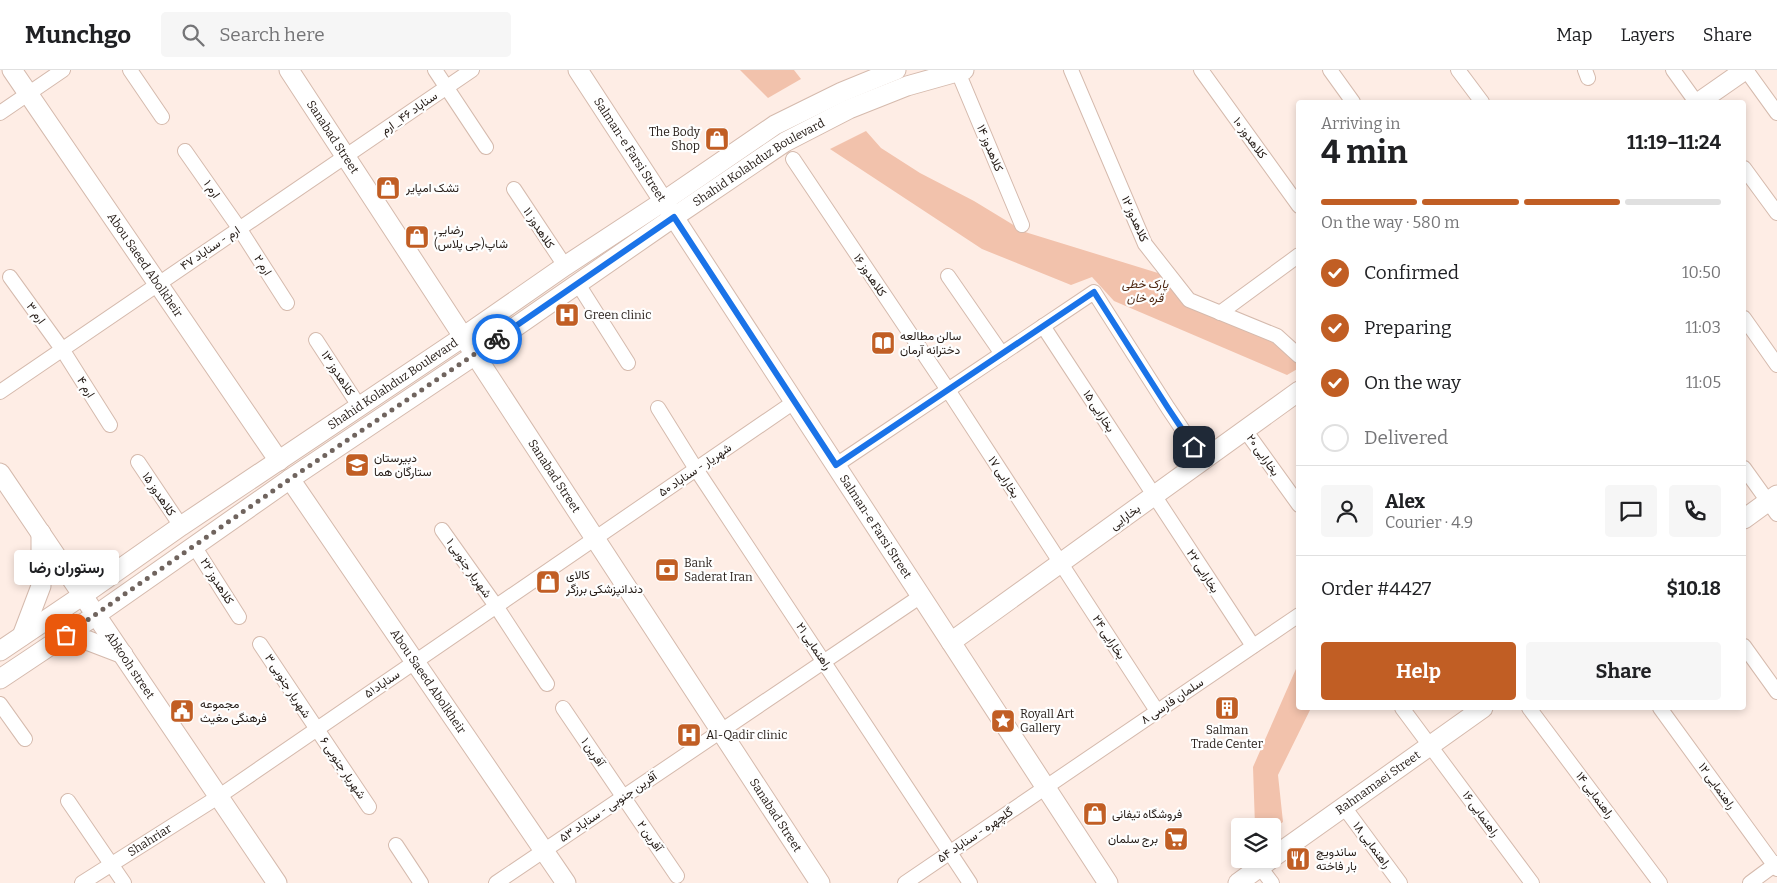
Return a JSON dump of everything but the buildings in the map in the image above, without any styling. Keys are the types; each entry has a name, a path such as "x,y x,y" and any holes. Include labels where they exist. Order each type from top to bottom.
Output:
{"main road":[{"name":"Abou Saeed Abolkheir","path":"12,70 279,461"},
{"name":"Sanabad Street","path":"289,70 820,883"},
{"name":"Salman-e Farsi Street","path":"578,70 1108,883"},
{"name":"Shahid Kolahduz Boulevard","path":"0,679 578,284 775,125 842,92 896,70"},
{"path":"1701,100 1745,70"},
{"name":"Shahid Kolahduz Boulevard","path":"0,651 181,526 464,337 565,266 785,142 849,109 907,86 961,71"},
{"name":"بخارایی","path":"951,642 1296,393"},
{"name":"Abkooh street","path":"0,473 277,883"},
{"name":"Abou Saeed Abolkheir","path":"290,479 566,883"},
{"path":"1746,518 1774,504"},
{"path":"22,636 40,586 41,533"},
{"path":"66,635 89,641 123,654"},
{"name":"Rahnamaei Street","path":"1281,852 1479,710"},
{"name":"Rahnamaei Street","path":"1238,883 1258,868"}],"street":[{"path":"0,113 63,70"},
{"path":"130,70 162,117"},
{"path":"434,70 486,147"},
{"name":"سناباد ۴۶_ ارم","path":"346,157 472,70"},
{"name":"کلاهدوز ۱۲","path":"1071,70 1145,244 1189,300 1277,336 1296,353"},
{"name":"کلاهدوز ۱۰","path":"1201,70 1296,202"},
{"path":"1330,70 1352,100"},
{"path":"1458,70 1480,100"},
{"path":"1673,70 1696,100"},
{"path":"1745,70 1777,113"},
{"name":"کلاهدوز ۱۴","path":"961,71 1022,225"},
{"name":"ارم ۱","path":"185,151 239,228"},
{"name":"ارم - سناباد ۴۷","path":"0,392 346,157"},
{"name":"کلاهدوز ۱۶","path":"793,159 948,390"},
{"path":"1746,171 1777,213"},
{"name":"کلاهدوز ۱۱","path":"514,189 565,266"},
{"name":"ارم ۲","path":"239,228 287,303"},
{"path":"1220,313 1296,257"},
{"path":"948,276 1002,354"},
{"name":"ارم ۳","path":"10,277 62,349"},
{"path":"578,284 628,363"},
{"path":"836,465 1094,292 1203,460"},
{"path":"1746,321 1777,365"},
{"name":"بخارایی ۱۵","path":"1043,326 1154,496"},
{"name":"کلاهدوز ۱۳","path":"316,340 359,406"},
{"name":"ارم ۴","path":"62,349 110,426"},
{"name":"بخارایی ۱۷","path":"948,390 1061,563"},
{"name":"شهریار - سناباد ۵۰","path":"595,538 794,402"},
{"name":"راهنمایی ۲۱","path":"658,408 696,469 970,883"},
{"name":"بخارایی ۲۰","path":"1245,430 1296,501"},
{"name":"کلاهدوز ۱۵","path":"138,462 181,526"},
{"path":"1746,470 1774,504"},
{"name":"بخارایی ۲۲","path":"1154,496 1253,646"},
{"name":"شهریار جنوبی ۱","path":"442,530 496,606 547,684"},
{"name":"سناباد۵۱","path":"218,796 595,538"},
{"name":"کلاهدوز ۲۲","path":"194,546 239,617"},
{"name":"بخارایی ۲۴","path":"1061,563 1158,711"},
{"name":"آفرین جنوبی - سناباد ۵۳","path":"496,883 921,596"},
{"name":"سلمان فارسی ۸","path":"1046,787 1296,616"},
{"name":"شهریار جنوبی ۳","path":"260,644 317,729"},
{"path":"1746,649 1777,692"},
{"path":"0,704 25,739"},
{"name":"آفرین ۱","path":"563,708 623,797"},
{"name":"راهنمایی ۱۶","path":"1404,710 1532,883"},
{"name":"راهنمایی ۱۴","path":"1531,710 1660,883"},
{"name":"راهنمایی ۱۲","path":"1661,710 1776,866"},
{"name":"شهریار جنوبی ۶","path":"317,729 369,807"},
{"name":"گلچهره - سناباد ۵۴","path":"905,883 1046,787"},
{"name":"Shahriar","path":"82,883 218,796"},
{"name":"آفرین ۲","path":"623,797 677,876"},
{"path":"68,801 124,883"},
{"name":"راهنمایی ۱۸","path":"1344,807 1400,883"},
{"path":"396,846 421,883"},
{"path":"1750,883 1776,866"},
{"path":"1269,868 1272,883"}],"green space":[{"path":"740,70 794,70 801,79 768,98"},
{"name":"پارک خطی قره خان","path":"866,131 881,148 920,173 974,201 1025,232 1158,273 1189,306 1268,339 1296,361 1296,370 1287,375 1114,301 1092,277 1071,285 982,249 830,149"},
{"path":"1296,669 1296,710 1310,710 1278,775 1283,822 1281,823 1281,818 1255,818 1253,767"}],"way so far":[{"path":"66,635 290,479 497,339"}],"place":[{"name":"The Body Shop","path":"717,139"},
{"name":"تشک امپایر","path":"388,188"},
{"name":"رضایی شاپ(جی پلاس)","path":"417,237"},
{"name":"Green clinic","path":"567,315"},
{"name":"سالن مطالعه دخترانه آرمان","path":"883,343"},
{"name":"دبیرستان ستارگان هما","path":"357,465"},
{"name":"Bank Saderat Iran","path":"667,570"},
{"name":"کالای دندانپزشکی برزگر","path":"548,582"},
{"name":"رستوران رضا","path":"66,635"},
{"name":"Salman Trade Center","path":"1227,708"},
{"name":"مجموعه فرهنگی مغیث","path":"182,711"},
{"name":"Royall Art Gallery","path":"1003,721"},
{"name":"Al-Qadir clinic","path":"689,735"},
{"name":"فروشگاه تیفانی","path":"1095,814"},
{"name":"برج سلمان","path":"1176,839"},
{"name":"ساندویچ بار فاخته","path":"1298,859"}],"route":[{"path":"497,339 674,217 836,465 1094,292 1194,447"}]}
